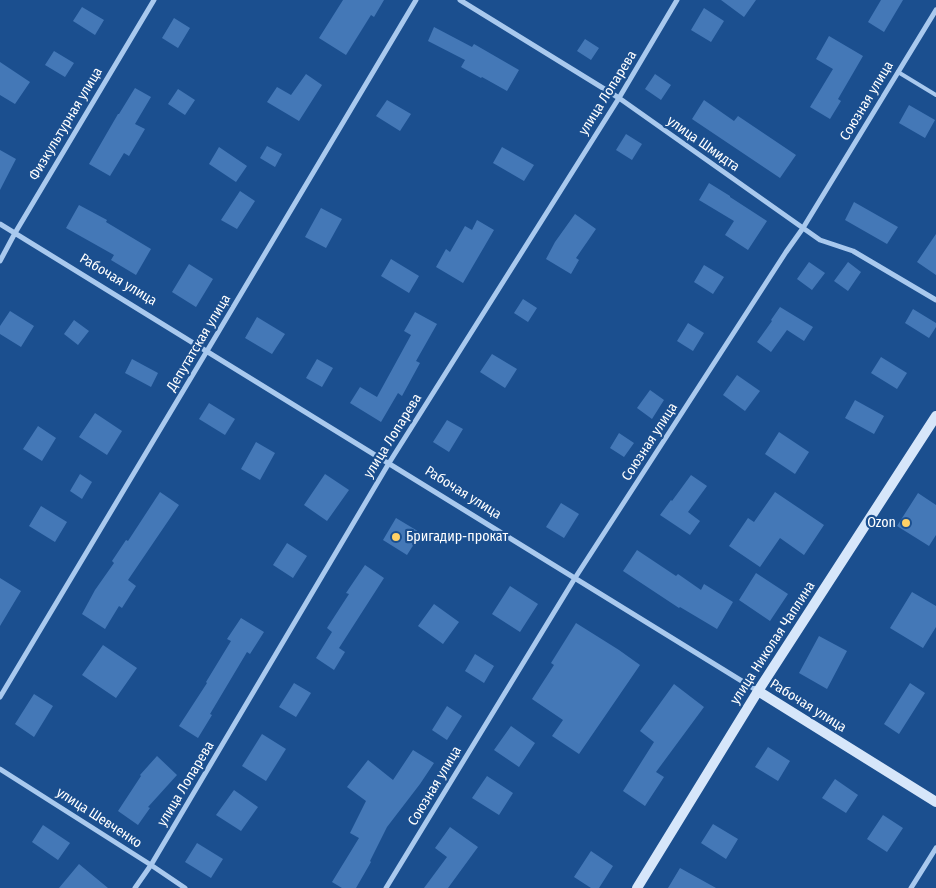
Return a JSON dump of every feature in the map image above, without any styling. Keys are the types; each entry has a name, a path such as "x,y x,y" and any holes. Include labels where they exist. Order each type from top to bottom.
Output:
{"street":[{"name":"Физкультурная улица","path":"0,261 154,0"},
{"name":"Депутатская улица","path":"0,697 416,0"},
{"name":"улица Шмидта","path":"460,0 619,98 820,240 853,251 936,300"},
{"name":"улица Лопарева","path":"135,888 151,865 389,463 619,98 677,0"},
{"name":"Союзная улица","path":"386,888 575,578 802,228 936,10"},
{"name":"Рабочая улица","path":"0,224 936,802"},
{"name":"улица Николая Чаплина","path":"637,888 758,691 936,416"},
{"name":"улица Шевченко","path":"0,769 185,888"},
{"path":"911,888 936,848"}],"lane":[{"path":"898,72 936,95"}],"building":[{"path":"343,0 384,0 374,17 371,15 346,55 319,38"},
{"path":"721,0 756,0 744,17"},
{"path":"881,0 903,0 884,32 868,22"},
{"path":"82,7 104,20 95,35 73,21"},
{"path":"704,8 724,21 711,42 691,30"},
{"path":"174,18 190,28 178,48 162,38"},
{"path":"434,27 472,47 474,44 519,70 507,91 461,67 465,60 428,41"},
{"path":"829,36 863,56 838,99 841,101 830,119 810,107 833,69 816,59"},
{"path":"585,39 599,48 591,60 577,51"},
{"path":"54,51 74,63 65,77 45,65"},
{"path":"0,62 30,82 15,104 0,95"},
{"path":"306,74 322,85 299,121 267,102 277,87 291,95"},
{"path":"655,74 671,85 661,100 645,89"},
{"path":"135,88 151,97 135,124 145,129 129,156 124,153 110,176 89,164"},
{"path":"178,89 195,100 185,115 168,104"},
{"path":"387,100 411,114 400,131 376,116"},
{"path":"704,100 734,121 738,116 796,155 780,178 692,119"},
{"path":"909,105 935,120 925,138 899,123"},
{"path":"626,134 642,144 632,160 616,150"},
{"path":"267,146 282,154 275,167 260,158"},
{"path":"219,147 247,166 236,182 209,164"},
{"path":"502,147 534,165 524,181 493,163"},
{"path":"0,150 16,159 0,190"},
{"path":"709,183 767,221 748,250 725,235 734,221 699,200"},
{"path":"240,191 255,201 237,229 221,220"},
{"path":"854,202 898,227 887,244 845,220"},
{"path":"79,205 107,220 106,222 151,249 136,275 111,260 114,255 66,228"},
{"path":"321,208 342,219 326,248 305,237"},
{"path":"575,214 596,229 576,258 579,260 571,274 546,259 555,242"},
{"path":"477,220 494,230 463,283 436,267 446,249 450,252 465,226 472,230"},
{"path":"936,234 936,275 917,262"},
{"path":"391,259 419,276 409,293 381,276"},
{"path":"809,262 825,273 812,290 797,279"},
{"path":"848,262 861,272 848,291 834,281"},
{"path":"189,264 213,279 196,307 172,292"},
{"path":"704,265 724,277 713,294 694,282"},
{"path":"523,299 537,308 528,322 514,313"},
{"path":"780,307 813,327 804,341 787,330 771,352 757,342"},
{"path":"913,309 936,323 936,327 929,338 905,323"},
{"path":"10,311 34,326 21,347 0,334 0,326"},
{"path":"415,312 437,324 416,361 420,363 402,396 398,393 381,422 350,403 360,387 377,397 411,335 404,331"},
{"path":"257,317 285,334 272,354 245,338"},
{"path":"74,320 89,331 78,345 64,334"},
{"path":"688,323 704,333 693,351 677,341"},
{"path":"492,354 517,369 505,388 480,372"},
{"path":"881,357 907,373 897,389 871,373"},
{"path":"132,359 158,373 151,387 125,373"},
{"path":"317,359 333,368 322,387 306,378"},
{"path":"737,375 760,391 745,411 723,395"},
{"path":"650,390 664,400 652,419 637,408"},
{"path":"855,400 884,416 874,434 845,418"},
{"path":"209,403 235,419 225,435 199,419"},
{"path":"95,413 122,431 107,455 79,437"},
{"path":"447,420 463,429 449,452 433,442"},
{"path":"38,426 56,438 42,461 23,449"},
{"path":"779,432 809,452 795,474 765,454"},
{"path":"619,433 634,443 624,457 610,448"},
{"path":"256,442 275,453 260,480 241,469"},
{"path":"80,474 92,482 82,499 70,491"},
{"path":"325,474 349,490 327,521 304,505"},
{"path":"691,475 707,486 688,512 700,521 690,535 660,515"},
{"path":"160,492 179,505 128,580 136,586 122,608 119,606 105,629 82,614 95,590 114,563 112,561 126,540 128,541"},
{"path":"775,492 824,525 804,555 780,538 760,567 729,546 748,518 754,522"},
{"path":"918,493 936,505 936,535 929,546 897,526"},
{"path":"561,503 579,514 564,538 546,527"},
{"path":"41,506 67,522 55,542 29,526"},
{"path":"396,518 421,533 407,555 383,540"},
{"path":"287,543 307,556 293,578 273,565"},
{"path":"637,550 701,590 704,584 733,602 717,629 679,608 623,571"},
{"path":"365,565 384,578 339,648 345,652 334,670 316,658 332,632 327,628 349,594 346,593"},
{"path":"756,573 788,594 770,621 739,600"},
{"path":"0,578 21,591 0,626"},
{"path":"510,586 538,604 520,632 492,614"},
{"path":"912,592 936,606 936,627 923,648 890,628"},
{"path":"434,604 459,622 443,644 418,626"},
{"path":"241,618 264,632 250,654 247,652 198,738 179,726 207,683 231,641 227,639"},
{"path":"576,623 640,665 579,754 552,736 563,720 532,699 554,665 551,663"},
{"path":"819,636 847,651 827,689 799,673"},
{"path":"103,645 137,668 116,698 82,675"},
{"path":"475,654 494,666 484,683 465,671"},
{"path":"294,683 311,693 296,717 279,707"},
{"path":"910,683 925,693 899,734 884,724"},
{"path":"674,684 704,707 656,772 664,777 645,806 623,791 654,742 640,731"},
{"path":"34,694 53,706 34,737 15,724"},
{"path":"447,706 462,716 447,740 432,730"},
{"path":"511,726 535,743 519,767 494,750"},
{"path":"262,734 286,749 266,781 242,766"},
{"path":"768,747 790,761 778,781 755,767"},
{"path":"413,750 434,763 387,827 371,862 356,888 342,888 332,882 359,838 350,833 366,801 347,787 368,760 393,780"},
{"path":"157,756 177,775 148,807 150,808 138,825 118,811 140,775"},
{"path":"487,776 513,793 499,815 472,798"},
{"path":"835,779 858,795 846,813 822,798"},
{"path":"234,790 258,807 241,831 216,815"},
{"path":"883,815 903,828 887,852 867,839"},
{"path":"713,824 738,839 726,859 701,843"},
{"path":"43,825 70,843 58,860 32,842"},
{"path":"450,827 478,847 448,888 424,888 447,857 435,848"},
{"path":"197,843 223,859 211,878 185,862"},
{"path":"591,851 613,866 599,888 591,888 574,877"},
{"path":"79,864 108,888 59,888"},
{"path":"680,868 716,888 668,888"}],"place":[{"name":"Ozon","path":"906,523"},
{"name":"Бригадир-прокат","path":"396,537"}]}
